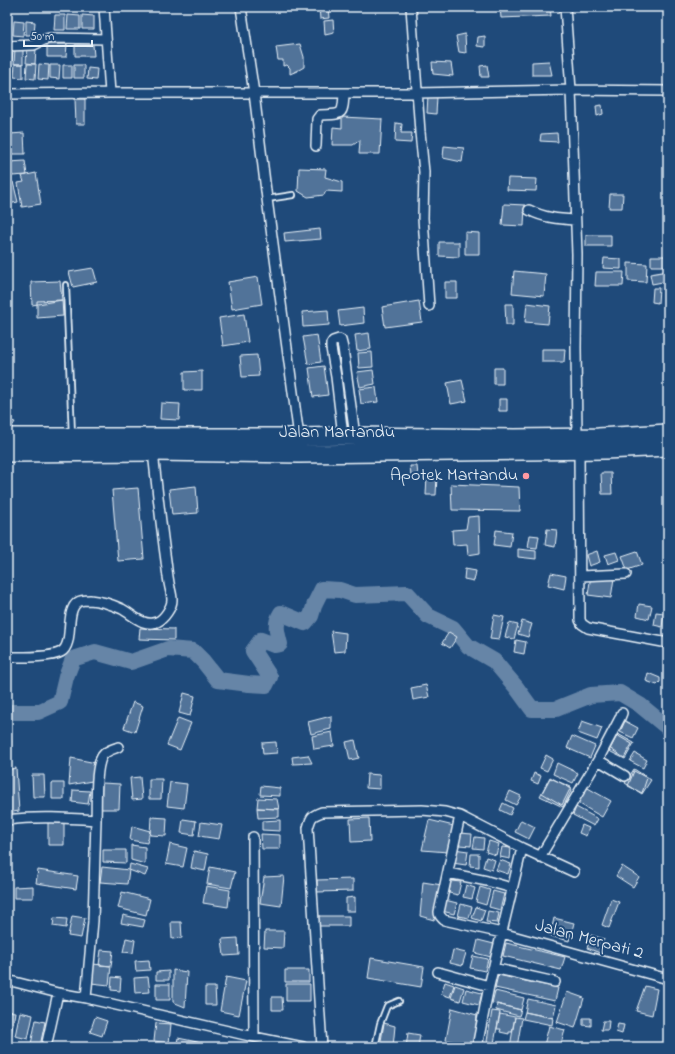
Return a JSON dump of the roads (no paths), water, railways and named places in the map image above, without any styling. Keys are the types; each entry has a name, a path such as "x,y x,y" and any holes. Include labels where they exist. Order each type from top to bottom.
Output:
{"highway":[{"name":"Jalan Martandu","path":"7,453 153,452 299,454 514,444 578,444 668,433"},
{"name":"Jalan Martandu","path":"7,437 349,436 514,444"},
{"name":"Jalan Martandu","path":"578,444 604,450 668,447"}],"street":[{"path":"104,7 110,93"},
{"path":"241,7 254,93 299,437"},
{"path":"411,7 424,172 423,218 429,306"},
{"path":"565,7 571,90 577,254 576,347 580,576 579,616 582,624 588,628 668,643"},
{"path":"7,46 34,45 51,38 106,39"},
{"path":"7,94 417,93 571,90 668,91"},
{"path":"316,146 317,119 320,115 338,114 341,112 344,107 344,93"},
{"path":"529,210 536,214 554,219 575,220"},
{"path":"339,339 341,340 343,348 349,436 331,348 333,341 339,339"},
{"path":"7,657 47,656 63,651 69,632 71,614 78,601 85,600 105,603 122,610 141,622 147,623 159,621 167,613 172,600 167,572 153,452"},
{"path":"580,576 626,574"},
{"path":"540,857 598,760 622,713"},
{"path":"86,998 93,921 97,776 103,754 118,747"},
{"path":"598,760 625,776"},
{"path":"322,1047 308,828 311,818 314,815 322,812 422,810 445,812 460,816 540,857 574,872"},
{"path":"460,816 448,873 512,888"},
{"path":"7,820 23,818 57,818 96,820"},
{"path":"253,837 254,1037"},
{"path":"477,1047 489,986 522,848"},
{"name":"Jalan Merpati 2","path":"448,873 439,912 440,917 444,920 502,933 668,979"},
{"path":"494,968 555,982"},
{"path":"438,972 489,986"},
{"path":"7,980 58,993 303,1047"},
{"path":"46,1047 58,993"}],"lane":[{"path":"267,199 293,195"},
{"path":"66,285 72,436"},
{"path":"375,1047 380,1024 387,1006 399,1001"}],"waterway":[{"path":"7,712 38,712 60,702 66,677 73,659 95,652 131,662 168,649 193,651 218,680 266,685 270,677 253,651 261,640 274,645 280,644 277,632 277,621 281,613 305,623 311,616 315,603 322,589 340,590 355,595 407,593 428,616 453,628 468,646 494,661 532,709 556,709 591,695 620,693 640,705 668,728"}],"place":[{"name":"Apotek Martandu","path":"526,476"}]}
